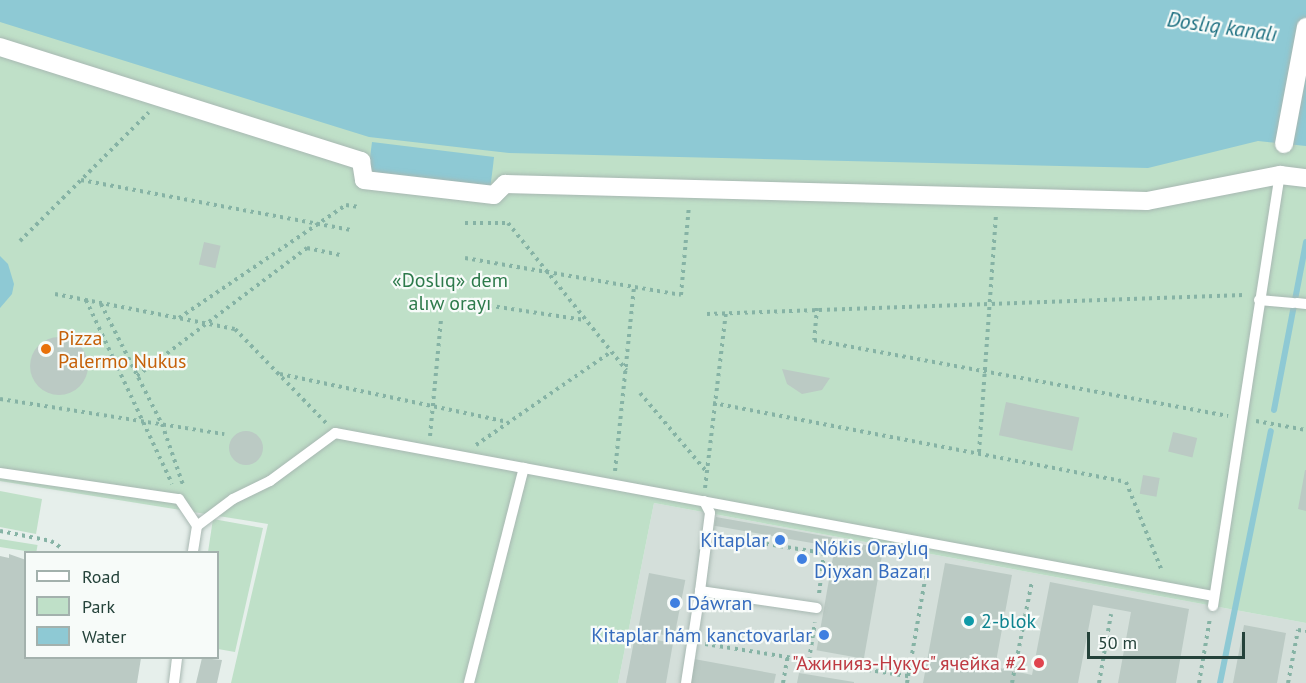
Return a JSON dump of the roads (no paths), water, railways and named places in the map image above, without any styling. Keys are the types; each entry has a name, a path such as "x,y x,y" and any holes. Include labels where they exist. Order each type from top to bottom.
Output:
{"street":[{"path":"1284,144 1306,27"},
{"path":"0,47 361,161 364,180 494,195 505,184 1147,201 1280,175 1306,178"}],"lane":[{"path":"197,526 233,499 270,481 335,433 1169,588 1213,601 1280,175"},
{"path":"1260,297 1298,303"},
{"path":"469,683 524,468"},
{"path":"0,472 182,495 197,526 193,551"},
{"path":"686,683 710,513 704,501"},
{"path":"700,591 817,608"},
{"path":"174,683 177,659"}],"water":[{"name":"Doslıq kanalı","path":"0,0 1306,0 1306,146 1258,141 1148,168 509,153 369,137 0,22"},
{"path":"372,142 494,157 490,187 368,172"},
{"path":"0,256 8,264 14,284 12,294 0,308"}],"waterway":[{"path":"1274,410 1306,242"},
{"path":"1220,683 1271,431"}],"place":[{"name":"Pizza Palermo Nukus","path":"46,349"},
{"name":"Kitaplar","path":"780,540"},
{"name":"Nókis Oraylıq Diyxan Bazarı","path":"802,559"},
{"name":"Dáwran","path":"675,603"},
{"name":"2-blok","path":"969,621"},
{"name":"Kitaplar hám kanctovarlar","path":"824,635"},
{"name":"\"Ажинияз-Нукус\" ячейка #2","path":"1039,663"}],"park label":[{"name":"«Doslıq» dem alıw orayı","path":"450,292"}]}
